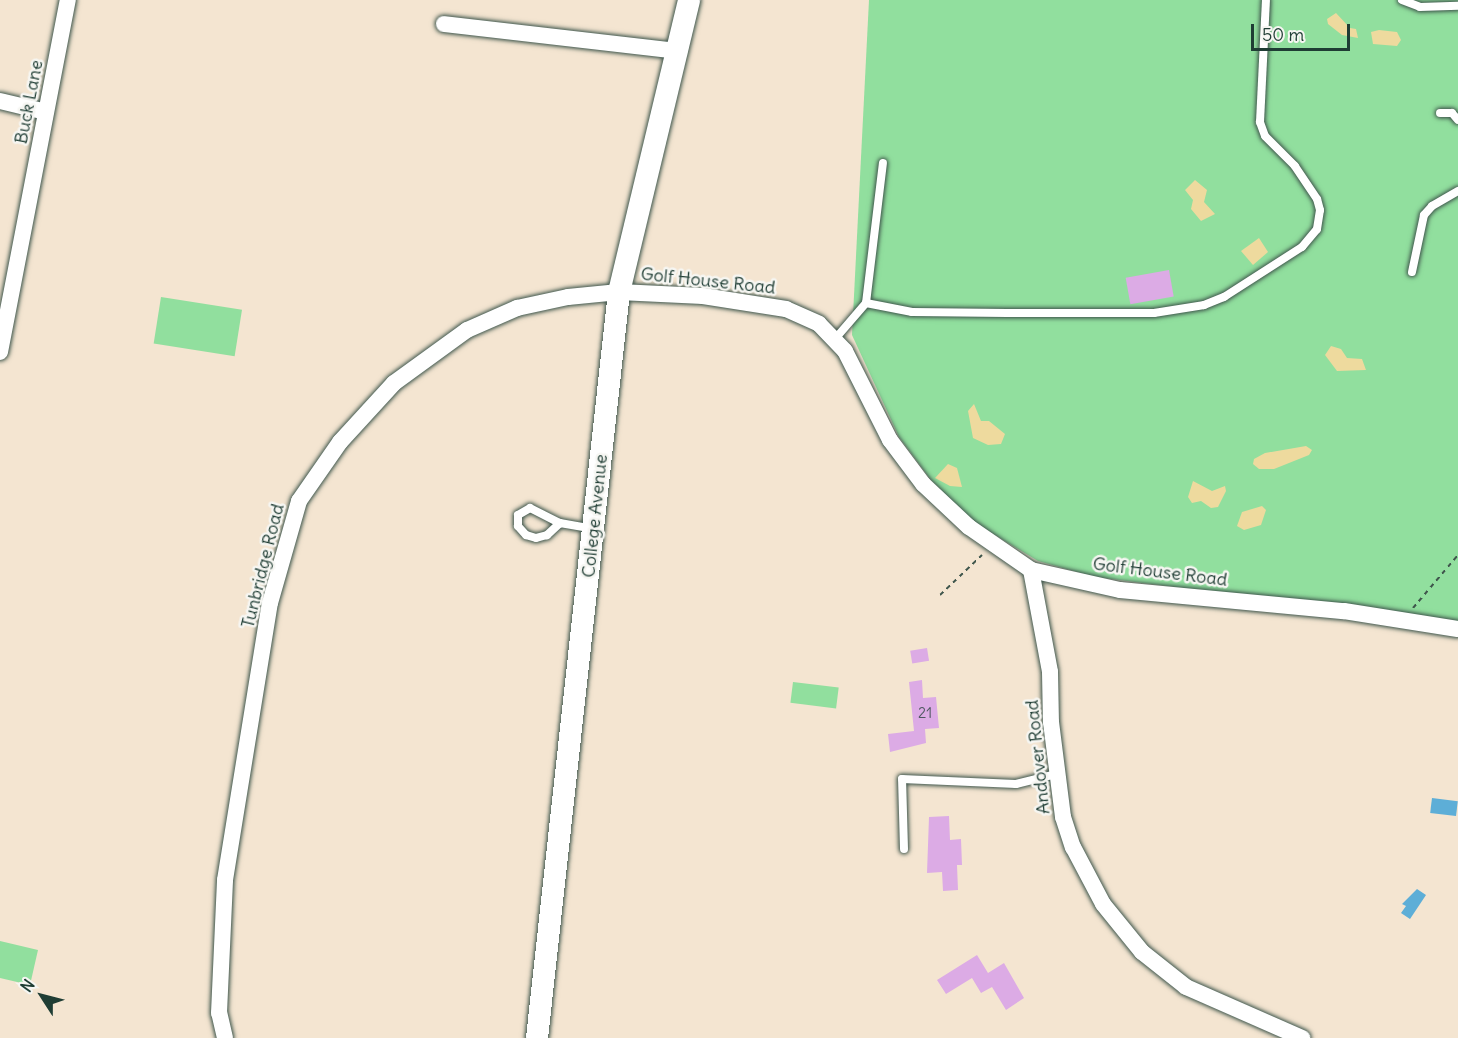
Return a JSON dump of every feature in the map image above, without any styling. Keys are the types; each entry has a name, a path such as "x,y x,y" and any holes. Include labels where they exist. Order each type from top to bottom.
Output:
{"main road":[{"name":"College Avenue","path":"537,1038 619,291 679,51 689,0"}],"street":[{"name":"Buck Lane","path":"0,352 68,0"},
{"path":"444,24 679,51"},
{"path":"0,101 46,112"},
{"name":"Golf House Road","path":"619,291 703,296 786,309 819,324 835,339 907,465 946,506 992,544 1031,570 1120,590 1408,619 1458,629"},
{"name":"Tunbridge Road","path":"225,1038 219,1002 225,880 270,603 299,501 370,407 394,383 459,335 517,308 619,291"},
{"name":"Andover Road","path":"1031,570 1050,672 1056,774 1063,817 1073,847 1103,904 1125,935 1186,987 1302,1038"}],"lane":[{"path":"866,303 912,312 1154,313 1224,297 1302,247 1317,230 1320,210 1317,199 1295,166 1265,136 1260,122 1266,0"},
{"path":"1402,0 1420,7 1458,6"},
{"path":"1440,113 1452,113 1458,120"},
{"path":"835,339 859,316 866,303 883,163"},
{"path":"1412,272 1424,215 1432,206 1458,191"},
{"path":"560,523 547,535 536,537 526,535 518,526 518,515 530,508 560,523 593,530"},
{"path":"904,849 902,779 1016,784 1056,774"}],"path":[{"path":"940,595 992,544"},
{"path":"1408,619 1409,613 1458,555"}],"green space":[{"path":"869,0 1458,0 1458,622 1095,577 1038,561 972,521 931,480 899,437 852,335"},
{"path":"161,297 242,310 235,356 154,343"},
{"path":"793,682 839,688 836,708 790,703"},
{"path":"0,941 38,950 30,985 0,978"}],"sand":[{"path":"1336,13 1350,28 1356,29 1358,38 1342,35 1328,24 1327,19"},
{"path":"1379,30 1397,32 1401,40 1397,46 1373,44 1371,32"},
{"path":"1195,180 1207,190 1204,202 1215,214 1201,221 1191,209 1193,200 1185,190"},
{"path":"1259,238 1268,252 1253,265 1241,251"},
{"path":"1331,346 1341,349 1347,358 1362,359 1366,370 1337,371 1325,355"},
{"path":"974,404 981,421 989,421 1005,434 1001,444 988,445 973,438 968,411"},
{"path":"1306,446 1312,450 1309,455 1274,469 1259,469 1253,464 1254,459 1265,453"},
{"path":"948,464 957,468 962,487 950,486 935,478"},
{"path":"1193,481 1212,491 1225,486 1226,491 1218,507 1211,508 1201,501 1192,503 1188,497"},
{"path":"1262,506 1266,510 1261,525 1244,530 1237,526 1242,512"}],"water":[{"path":"1432,798 1458,801 1456,816 1430,813"},
{"path":"1417,889 1426,895 1410,919 1401,913 1406,906 1402,904"}],"building":[{"path":"1169,270 1174,297 1130,304 1126,278"},
{"path":"927,648 929,661 912,663 910,651"},
{"path":"922,680 923,698 936,697 939,728 925,729 926,743 890,752 888,734 914,731 909,682"},
{"path":"949,816 950,840 961,839 962,865 957,865 958,890 943,891 942,872 927,873 929,817"},
{"path":"977,955 988,973 1004,963 1024,998 1006,1010 992,987 981,993 972,978 946,994 937,980"}]}
